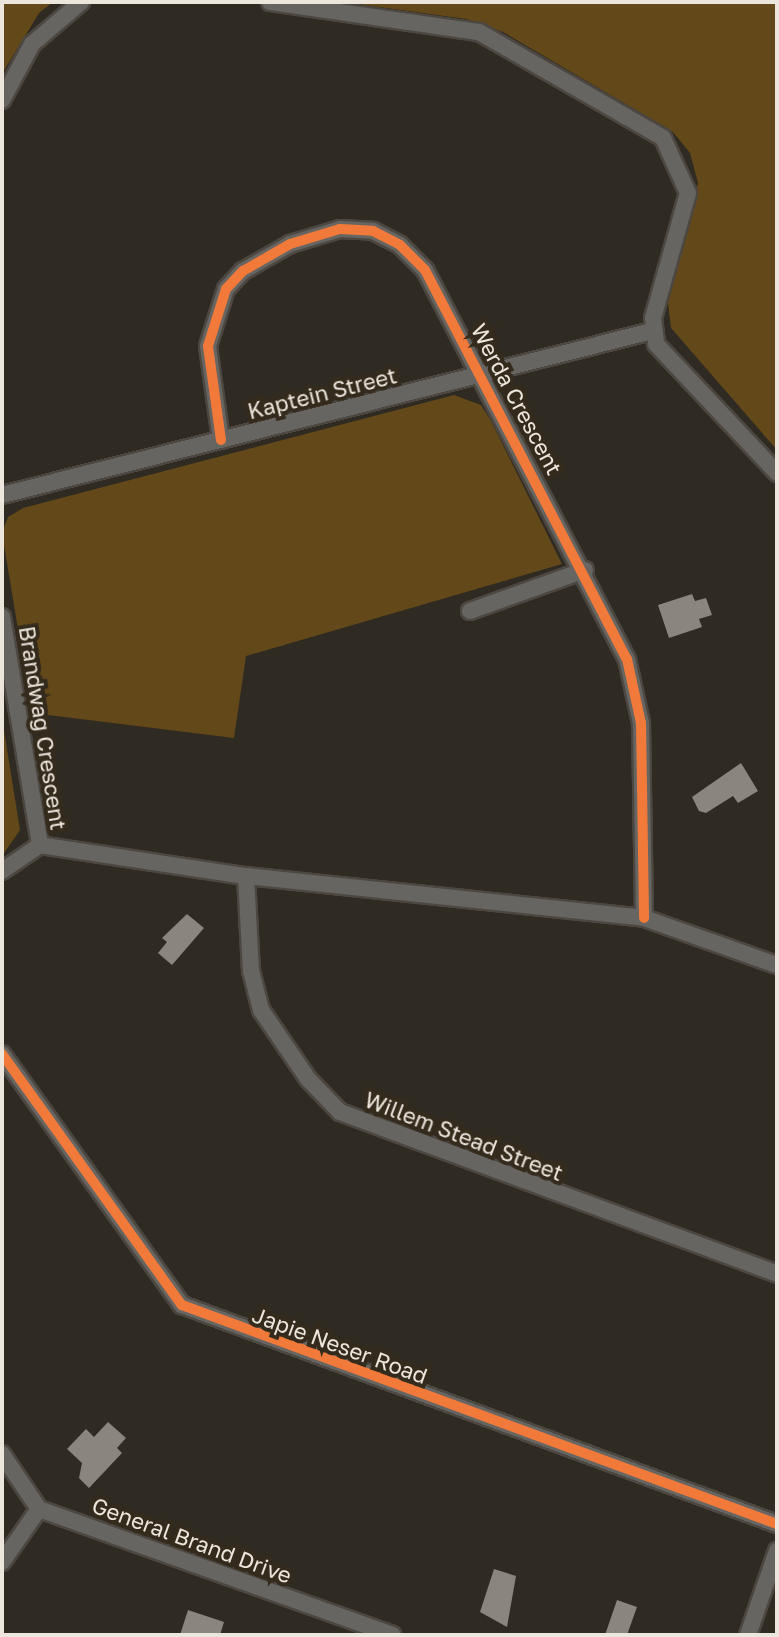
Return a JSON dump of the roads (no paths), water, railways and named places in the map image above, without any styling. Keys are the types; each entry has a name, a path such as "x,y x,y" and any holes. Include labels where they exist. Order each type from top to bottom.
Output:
{"street":[{"path":"2,100 32,44 81,2"},
{"path":"270,2 479,32 663,138 688,193 652,331 662,356 777,473"},
{"name":"Werda Crescent","path":"221,440 208,346 226,289 243,271 290,244 340,229 373,231 400,245 425,270 585,570 637,693 644,918"},
{"name":"Kaptein Street","path":"2,495 652,331"},
{"path":"470,611 585,570"},
{"name":"Brandwag Crescent","path":"2,617 40,845"},
{"path":"2,871 40,845 246,876 644,918 777,965"},
{"name":"Willem Stead Street","path":"246,876 251,971 261,1010 308,1079 340,1112 777,1274"},
{"name":"Japie Neser Road","path":"2,1054 168,1290 191,1310 777,1524"},
{"path":"2,1454 39,1509 2,1562"},
{"name":"General Brand Drive","path":"39,1509 392,1635"},
{"path":"748,1635 777,1551"}]}
